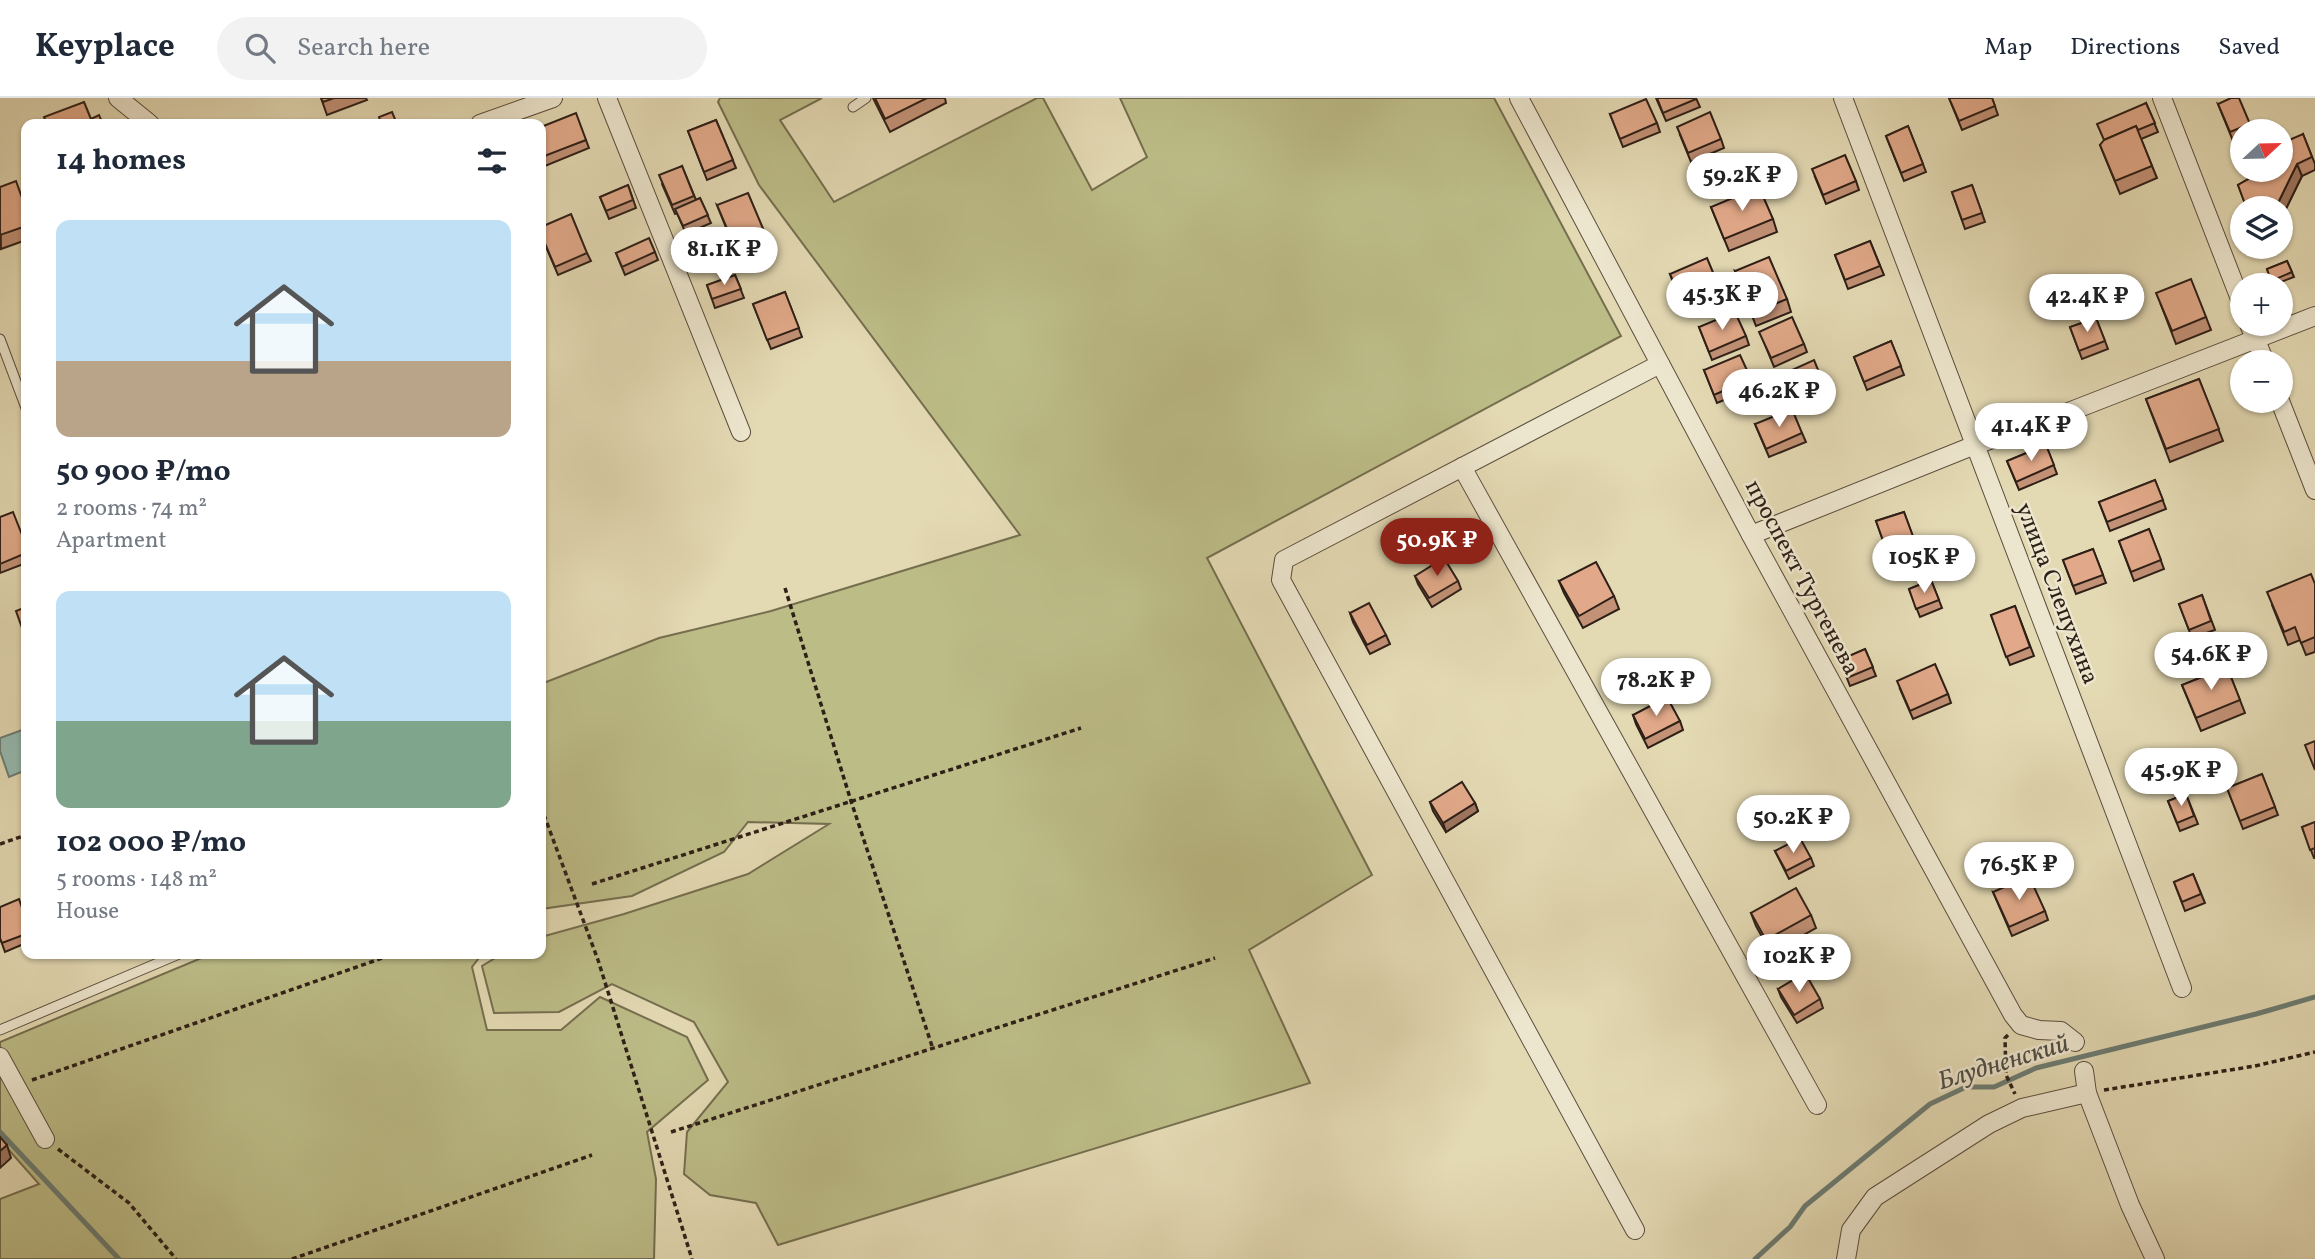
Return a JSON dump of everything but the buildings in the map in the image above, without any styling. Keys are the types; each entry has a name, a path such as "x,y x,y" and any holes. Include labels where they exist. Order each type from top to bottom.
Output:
{"street":[{"path":"118,98 144,119"},
{"path":"494,119 553,98"},
{"path":"607,98 741,432"},
{"name":"проспект Тургенева","path":"1519,98 1751,535 2008,1007 2021,1025"},
{"name":"улица Слепухина","path":"1843,98 2182,988"},
{"path":"2162,98 2230,273"},
{"path":"2293,321 2315,316"},
{"path":"1751,535 1975,445 2048,420 2241,336"},
{"path":"1636,1230 1281,580 1284,560 1660,364"},
{"path":"2285,413 2315,490"},
{"path":"1462,467 1817,1105"},
{"path":"2021,1025 2039,1030 2061,1031 2076,1042"},
{"path":"0,1057 45,1139"},
{"path":"2084,1071 2087,1093 2130,1205 2155,1259"},
{"path":"1846,1259 1851,1230 1875,1197 1989,1124 2022,1108 2087,1093"}],"lane":[{"path":"853,107 866,98"},
{"path":"0,339 21,395"},
{"path":"0,1030 167,959"}],"path":[{"path":"785,588 851,801 933,1049"},
{"path":"592,884 1081,728"},
{"path":"546,820 598,960 692,1259"},
{"path":"0,844 21,837"},
{"path":"671,1132 1215,958"},
{"path":"16,1086 380,959"},
{"path":"2011,1086 2006,1075 2005,1038 2021,1025"},
{"path":"2087,1093 2255,1066 2315,1052"},
{"path":"45,1139 129,1203 176,1259"},
{"path":"292,1259 592,1155"}],"green space":[{"path":"720,98 822,98 780,120 834,202 1037,98 1043,98 1092,190 1147,157 1120,98 1494,98 1621,336 1207,558 1372,875 1249,950 1310,1083 778,1245 756,1203 710,1195 684,1174 687,1132 728,1082 694,1022 612,984 559,1012 494,1013 482,966 494,959 546,959 546,936 748,874 829,824 748,822 724,852 632,896 546,908 546,682 659,638 771,611 1020,535 759,185 718,102"},
{"path":"199,959 478,959 472,967 487,1030 561,1030 600,997 687,1037 708,1080 647,1132 656,1179 654,1259 0,1259 0,1199 39,1184 0,1140 0,1042"}],"water":[{"path":"21,730 21,772 9,777 0,751 0,738"}],"waterway":[{"name":"Блудненский","path":"1755,1259 1790,1227 1805,1206 1930,1104 1966,1087 1994,1087 2036,1068 2315,997"},
{"path":"0,1132 119,1259"}]}
